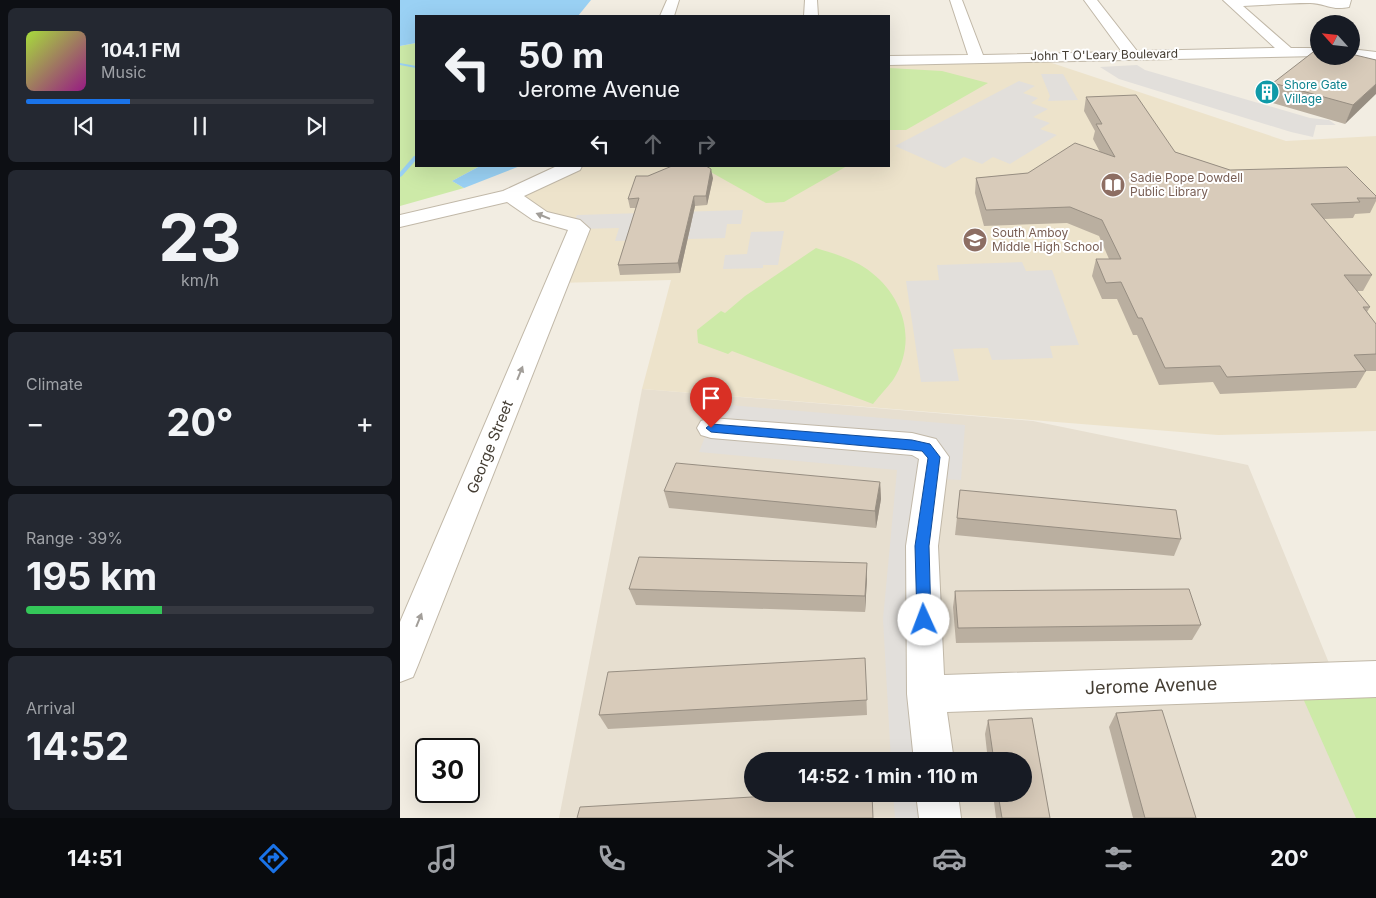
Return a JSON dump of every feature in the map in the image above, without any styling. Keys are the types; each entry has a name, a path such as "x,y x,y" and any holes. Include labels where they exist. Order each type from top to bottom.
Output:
{"street":[{"path":"666,15 673,0"},
{"path":"811,0 811,15"},
{"path":"956,0 977,58"},
{"path":"1090,0 1132,55"},
{"path":"1230,1 1306,0"},
{"path":"1315,0 1334,5 1344,4 1345,0"},
{"path":"1230,1 1287,52"},
{"name":"John T O'Leary Boulevard","path":"890,61 1310,52"},
{"path":"1360,54 1376,56"},
{"path":"400,221 459,209 510,195 571,167"},
{"name":"George Street","path":"400,665 579,229 573,224 540,216 510,195"},
{"path":"711,428 912,444 926,447 934,457 922,546 926,694 933,752"},
{"name":"Jerome Avenue","path":"926,694 1376,679"},
{"path":"938,802 940,818"}],"shaded area":[{"name":"South Amboy Middle High School","path":"1034,57 1286,141 1376,136 1376,431 1218,435 642,389 671,280 557,283 579,229 510,195 571,167 890,167 890,61"},
{"path":"1137,65 1145,70 1310,118 1329,120 1336,125 1316,125 1313,137 1291,132 1119,79 1100,67"},
{"path":"1041,74 1063,74 1078,100 1048,101 1050,96"},
{"path":"1019,81 1035,86 1023,93 1038,98 1031,103 1048,109 1033,117 1050,123 1040,129 1057,135 1010,164 993,157 982,164 964,157 945,168 895,146"},
{"path":"743,210 741,224 727,224 725,238 615,241 619,228 579,229 573,224 577,215"},
{"path":"784,231 778,265 763,265 763,268 723,269 725,255 747,254 751,232"},
{"path":"1022,262 1026,271 1052,270 1079,345 1050,346 1053,358 992,360 988,348 953,349 959,381 921,382 906,281 939,280 937,265"},
{"path":"642,389 1033,421 1248,465 1376,778 1376,818 559,818"},
{"path":"718,404 965,425 961,480 920,478 905,590 919,752 890,752 883,619 897,470 699,452"},
{"path":"894,802 924,802 925,818 895,818"}],"green space":[{"path":"415,43 415,167 478,167 452,181 464,188 400,206 400,46"},
{"path":"890,68 942,71 988,83 906,130 890,130"},
{"path":"702,167 845,167 784,202 766,203"},
{"path":"816,248 860,264 872,273 893,295 904,322 906,337 900,366 893,380 873,404 732,351 728,354 698,343 697,330 721,311 725,313 745,296"},
{"path":"1298,687 1376,687 1376,818 1356,818"}],"water":[{"path":"400,0 591,0 579,15 415,15 415,43 400,46"},
{"path":"478,167 517,167 464,188 452,181"}],"building":[{"path":"1310,54 1310,65 1360,65 1360,56 1376,60 1376,84 1353,105 1273,83"},
{"path":"1136,95 1175,152 1230,170 1347,167 1376,196 1376,198 1357,198 1360,202 1311,204 1372,275 1344,275 1370,307 1363,307 1376,324 1376,354 1354,355 1366,371 1227,377 1220,366 1165,368 1142,318 1138,318 1121,282 1106,283 1096,259 1121,259 1102,220 1070,207 986,210 976,178 1028,173 1075,143 1115,157 1096,124 1102,124 1086,97"},
{"path":"670,167 708,167 711,169 706,196 694,196 678,263 618,265 639,198 628,199 636,176 648,176"},
{"path":"676,463 880,482 875,511 664,491"},
{"path":"960,490 1176,510 1181,539 957,518"},
{"path":"639,557 867,563 865,596 629,589"},
{"path":"1189,589 1201,625 958,628 955,591"},
{"path":"865,658 867,700 599,715 608,672"},
{"path":"1162,710 1196,818 1145,818 1116,713"},
{"path":"1032,718 1050,818 1002,818 999,802 1032,802 1032,752 993,752 988,720"},
{"path":"744,797 744,802 872,802 873,818 577,818 580,807"}],"waterway":[{"path":"400,64 415,67"},
{"path":"400,175 415,158"}],"place":[{"name":"Shore Gate Village","path":"1267,92"},
{"name":"Sadie Pope Dowdell Public Library","path":"1113,185"},
{"name":"South Amboy Middle High School","path":"975,240"}],"route":[{"path":"711,428 912,444 926,447 934,457 922,546 924,620"}]}
